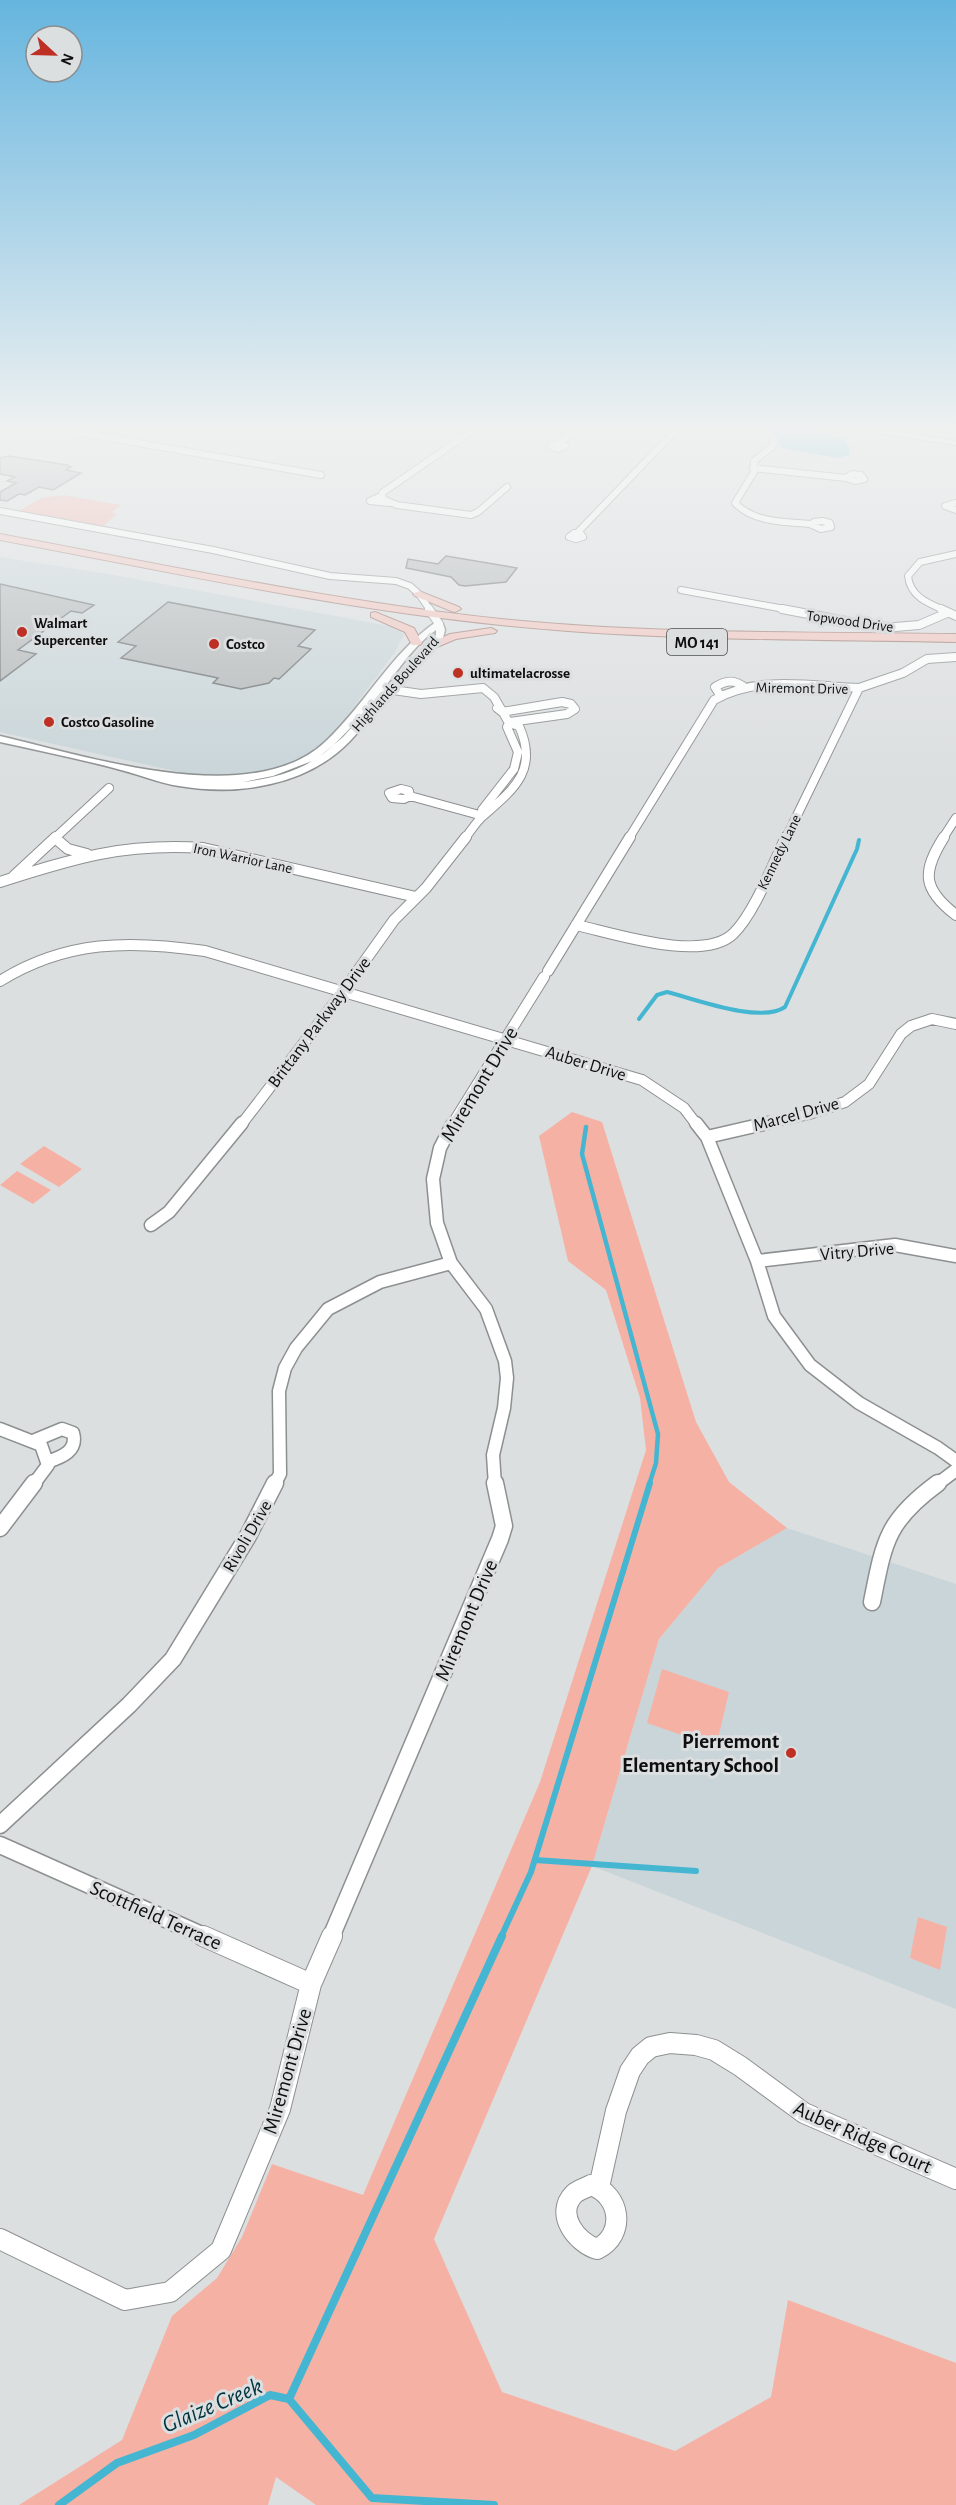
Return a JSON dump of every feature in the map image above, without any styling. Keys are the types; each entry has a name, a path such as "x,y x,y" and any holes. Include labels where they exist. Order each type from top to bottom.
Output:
{"highway":[{"name":"MO 141","path":"5,545 375,615 436,619 461,617 682,634 956,638"},
{"name":"MO 141","path":"44,545 360,602 491,631 634,640 956,646"},
{"path":"56,545 89,553"},
{"path":"0,549 72,558"},
{"path":"360,602 398,601 407,599 417,592 453,609 504,622"},
{"path":"375,615 410,630 416,643"},
{"path":"430,646 454,636 491,631"}],"street":[{"path":"185,545 330,576 396,581 417,592 436,619"},
{"path":"956,554 920,562 908,576 909,586 920,598 956,616"},
{"name":"Topwood Drive","path":"681,590 883,628 919,625 946,613"},
{"name":"Highlands Boulevard","path":"0,740 127,768 217,781 251,778 287,768 311,758 328,745 436,619"},
{"name":"Highlands Boulevard","path":"127,768 143,775 205,786 248,784 287,776 312,765 332,753 440,636 441,630 436,619"},
{"path":"859,688 903,672 927,659 956,657"},
{"name":"Miremont Drive","path":"0,2239 125,2300 171,2292 221,2250 280,2109 311,1984 504,1526 495,1485 493,1455 504,1408 507,1378 505,1361 486,1309 451,1263 437,1223 433,1179 440,1148 708,710 720,695 745,688 771,686 859,688"},
{"path":"379,688 391,690"},
{"name":"Brittany Parkway Drive","path":"151,1225 169,1212 216,1157 342,993 394,920 426,888 483,816 482,810 513,770 518,752 507,727 509,723 502,711 490,704 483,688 433,694 391,690"},
{"name":"Kennedy Lane","path":"576,925 666,944 699,946 726,940 742,925 756,899 859,688"},
{"path":"502,711 562,702 572,704 575,709 567,714 509,723"},
{"path":"11,879 109,788"},
{"path":"410,796 483,816"},
{"path":"956,818 931,859 928,871 928,884 938,901 956,915"},
{"path":"55,838 68,849 88,855"},
{"name":"Iron Warrior Lane","path":"0,882 88,855 143,846 203,848 416,897"},
{"name":"Auber Drive","path":"0,981 40,959 105,945 150,945 205,951 642,1080 684,1108 707,1137 757,1261 774,1316 810,1365 859,1403 938,1448 956,1461"},
{"name":"Marcel Drive","path":"707,1137 809,1114 845,1101 869,1084 901,1034 911,1026 932,1019 956,1024"},
{"name":"Vitry Drive","path":"757,1261 895,1245 956,1256"},
{"name":"Rivoli Drive","path":"0,1825 129,1705 173,1659 181,1647 248,1536 280,1474 279,1390 285,1368 296,1348 328,1309 380,1282 451,1263"},
{"path":"0,1429 37,1443 48,1465 0,1528"},
{"path":"37,1443 62,1430 73,1433 76,1439 74,1448 47,1462"},
{"path":"872,1602 884,1546 894,1523 904,1511 956,1470"},
{"name":"Scottfield Terrace","path":"0,1845 311,1984"},
{"name":"Auber Ridge Court","path":"599,2187 622,2088 633,2067 649,2048 670,2042 692,2043 716,2051 804,2113 956,2179"}],"shaded area":[{"path":"0,557 120,576 389,626 404,634 395,652 344,720 319,747 298,762 260,774 218,778 188,774 0,732"},
{"path":"572,1112 602,1122 696,1422 729,1482 787,1528 718,1568 659,1639 592,1866 434,2239 502,2392 675,2451 771,2397 788,2300 956,2363 956,2505 316,2505 276,2477 268,2505 19,2505 122,2440 172,2316 217,2278 242,2237 272,2164 363,2195 540,1782 646,1450 640,1398 606,1290 568,1261 539,1136"},
{"path":"44,1146 82,1169 59,1187 20,1164"},
{"path":"17,1171 51,1190 33,1204 0,1185"},
{"name":"Pierremont Elementary School","path":"787,1528 956,1584 956,2009 592,1866 659,1639 718,1568"},
{"path":"662,1669 729,1692 716,1747 647,1723"},
{"path":"918,1917 947,1927 940,1970 910,1958"}],"building":[{"path":"446,556 517,568 506,582 465,586 459,585 451,577 406,568 408,559 438,564"},
{"name":"Walmart Supercenter","path":"0,584 94,605 82,613 71,611 18,650 36,654 0,681"},
{"name":"Costco","path":"168,602 315,630 298,646 311,649 279,679 274,678 269,683 241,689 213,683 218,678 121,658 136,646 118,642"}],"waterway":[{"path":"639,1019 657,995 667,992 744,1012 774,1012 785,1007 857,849 859,840"},
{"path":"586,1127 582,1154 658,1434 656,1463 649,1485"},
{"path":"501,1937 531,1872 650,1483"},
{"path":"535,1860 696,1871"},
{"path":"289,2399 502,1936"},
{"name":"Glaize Creek","path":"59,2505 117,2463 194,2435 270,2395 289,2399"},
{"name":"Glaize Creek","path":"289,2399 372,2498 494,2505"}],"place":[{"name":"Walmart Supercenter","path":"22,632"},
{"name":"Costco","path":"214,644"},
{"name":"ultimatelacrosse","path":"458,673"},
{"name":"Costco Gasoline","path":"49,722"},
{"name":"Pierremont Elementary School","path":"791,1753"}]}
